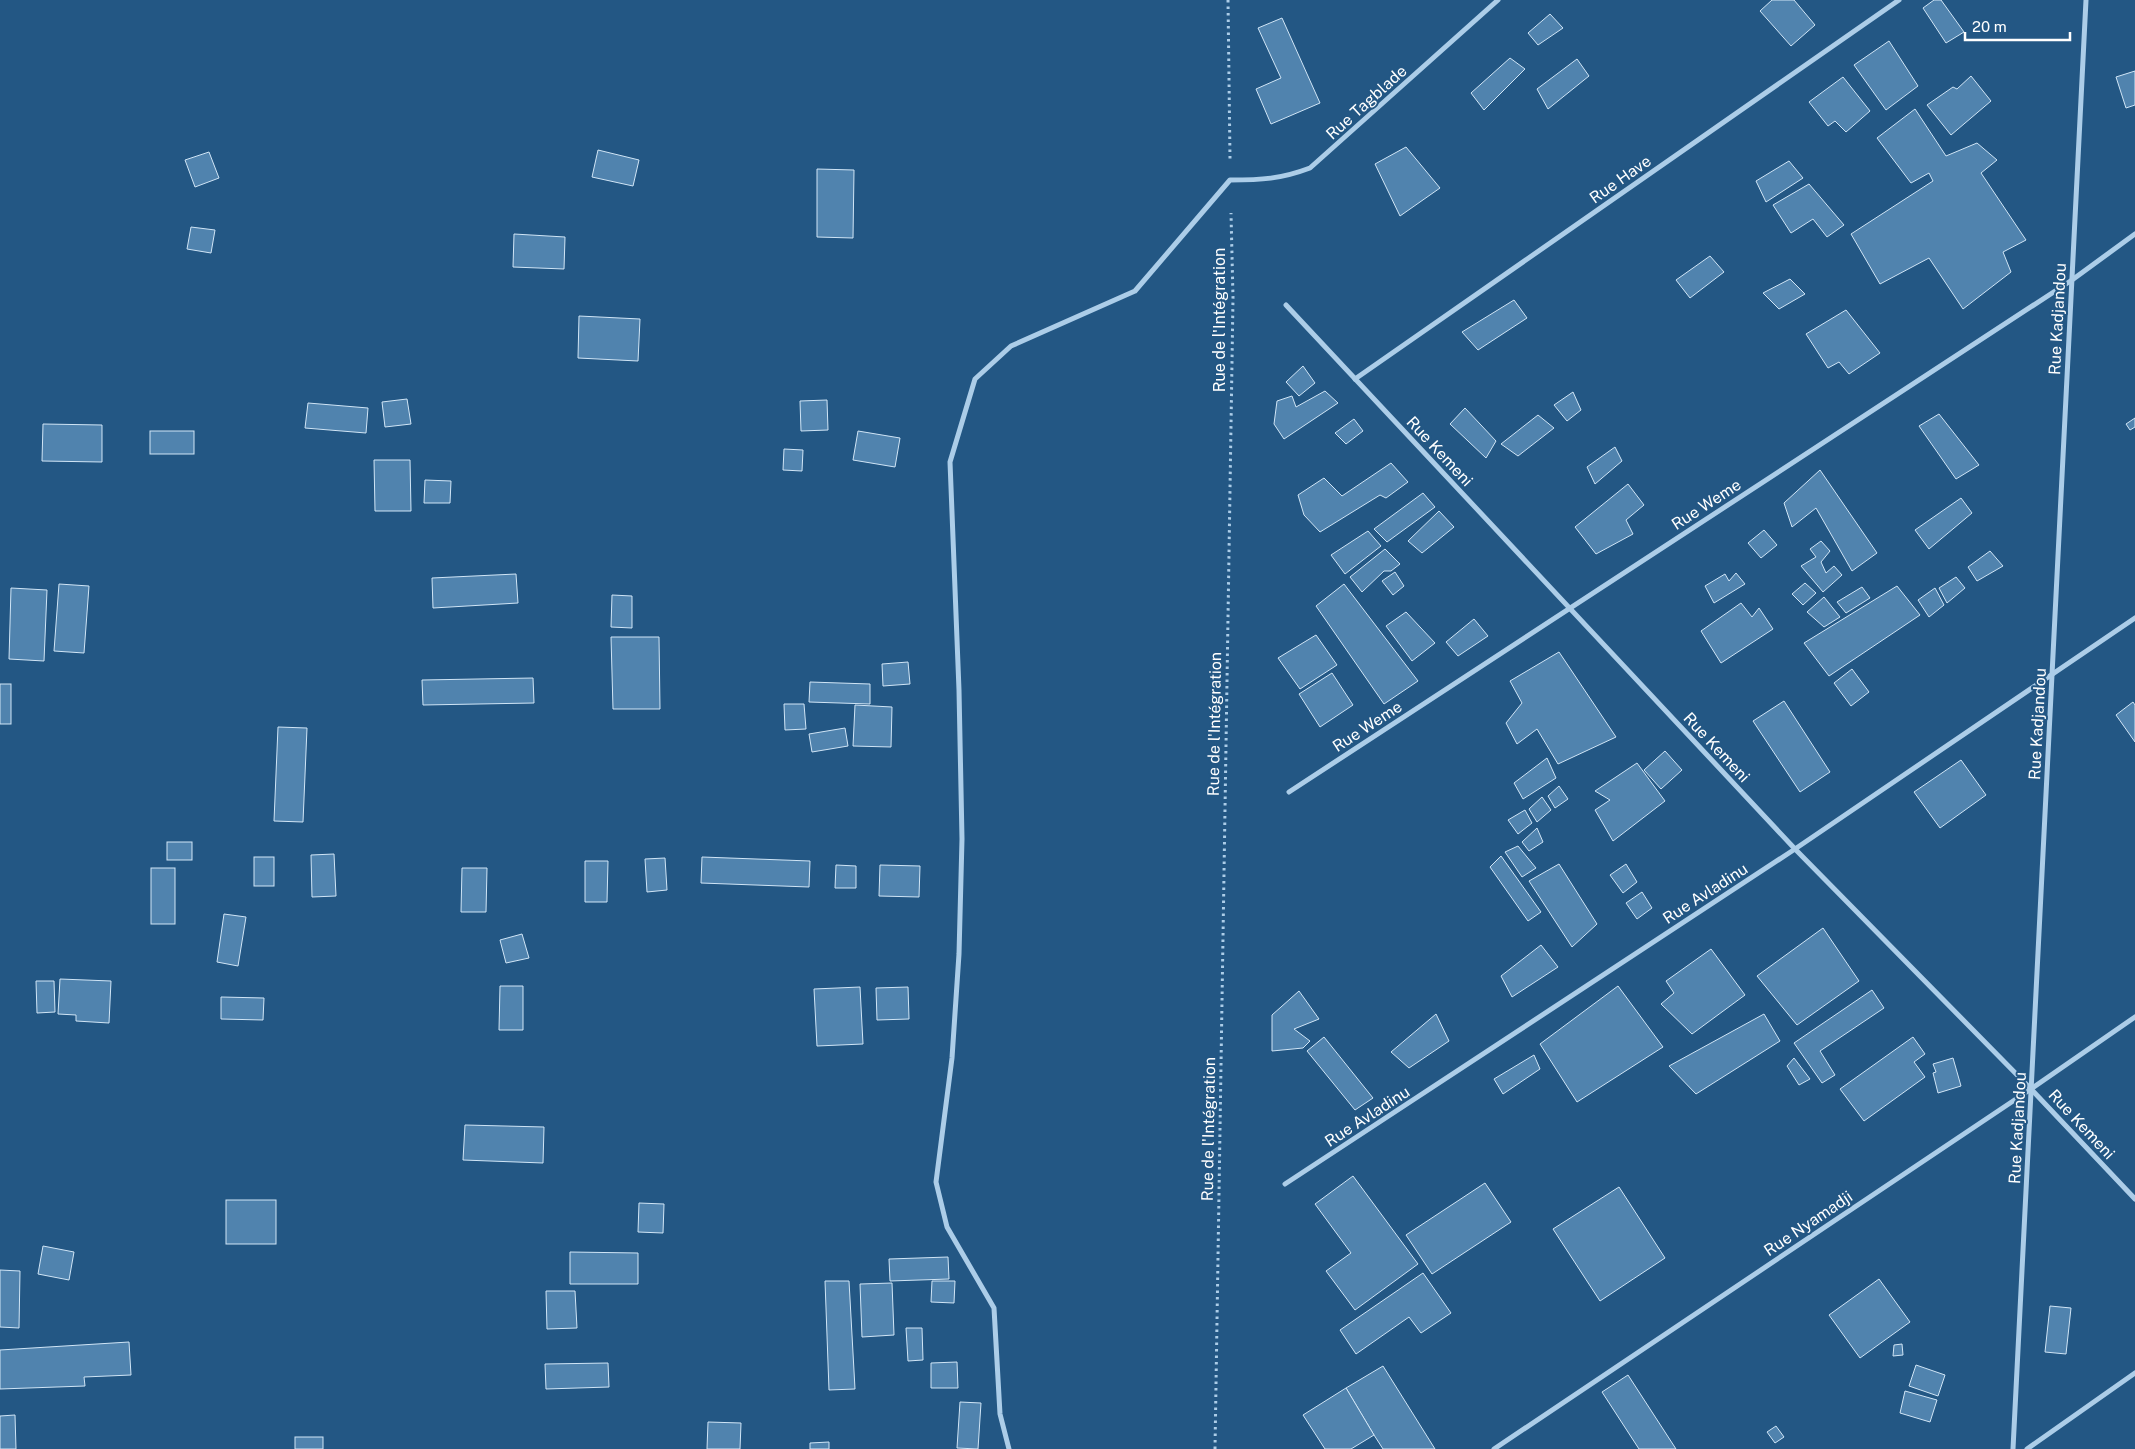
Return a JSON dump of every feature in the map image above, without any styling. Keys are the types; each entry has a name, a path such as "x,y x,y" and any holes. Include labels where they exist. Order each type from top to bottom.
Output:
{"street":[{"name":"Rue Tagblade","path":"1230,180 1273,179 1286,177 1310,168 1498,0"},
{"name":"Rue Have","path":"1355,379 1899,0"},
{"name":"Rue Kadjandou","path":"2013,1449 2086,0"},
{"path":"1009,1449 1000,1414 994,1308 947,1227 936,1182 953,1049 960,954 962,839 960,690 950,462 975,379 1011,346 1135,291 1230,180"},
{"name":"Rue Weme","path":"1289,792 2072,280 2135,234"},
{"name":"Rue Kemeni","path":"1286,305 1795,849 2031,1089 2135,1199"},
{"name":"Rue Avladinu","path":"1285,1184 1795,849 2135,618"},
{"name":"Rue Nyamadji","path":"1494,1449 2031,1089 2135,1017"},
{"path":"2027,1449 2135,1373"}],"path":[{"name":"Rue de l'Intégration","path":"1215,1449 1233,298 1228,0"}],"building":[{"path":"1772,0 1794,0 1815,25 1791,46 1760,11"},
{"path":"1934,0 1941,0 1964,32 1946,43 1923,8"},
{"path":"1550,14 1563,28 1538,45 1528,33"},
{"path":"1282,18 1320,103 1271,124 1256,89 1281,78 1258,28"},
{"path":"1889,41 1918,86 1886,110 1854,65"},
{"path":"1510,58 1525,69 1484,110 1471,93"},
{"path":"1577,59 1589,76 1548,109 1537,89"},
{"path":"2135,71 2135,105 2126,108 2116,77"},
{"path":"1971,76 1991,101 1951,135 1927,105 1953,87 1957,89"},
{"path":"1843,77 1870,111 1846,132 1835,121 1828,126 1809,102"},
{"path":"1915,109 1946,156 1977,143 1997,160 1981,173 2026,240 2003,252 2011,272 1963,309 1929,258 1880,284 1851,234 1933,181 1929,173 1911,183 1877,138"},
{"path":"1406,147 1440,188 1400,216 1375,164"},
{"path":"598,150 639,160 633,186 592,177"},
{"path":"209,152 219,178 195,187 185,160"},
{"path":"1789,161 1803,178 1766,202 1756,181"},
{"path":"817,169 854,170 853,238 817,237"},
{"path":"1809,184 1844,225 1827,237 1813,219 1791,233 1773,205"},
{"path":"191,227 215,230 211,253 187,249"},
{"path":"514,234 565,237 564,269 513,267"},
{"path":"1710,256 1724,272 1690,298 1676,280"},
{"path":"1790,279 1805,294 1779,309 1763,293"},
{"path":"1514,300 1527,318 1478,350 1462,332"},
{"path":"1846,310 1880,353 1849,374 1839,362 1828,368 1806,334"},
{"path":"579,316 640,319 638,361 578,358"},
{"path":"1303,366 1315,383 1299,396 1286,382"},
{"path":"1325,391 1338,403 1284,439 1274,424 1277,401 1292,396 1296,407"},
{"path":"1573,392 1581,410 1567,421 1554,405"},
{"path":"407,399 411,424 385,427 382,402"},
{"path":"827,400 828,430 801,431 800,401"},
{"path":"308,403 368,408 366,433 305,428"},
{"path":"1465,408 1496,441 1486,458 1450,424"},
{"path":"1939,414 1979,465 1956,479 1919,426"},
{"path":"1538,415 1554,428 1518,456 1501,444"},
{"path":"2135,418 2135,427 2130,430 2126,424"},
{"path":"1354,419 1363,431 1346,444 1335,433"},
{"path":"43,424 102,425 102,462 42,461"},
{"path":"150,431 194,431 194,454 150,454"},
{"path":"858,431 900,438 895,467 853,460"},
{"path":"1615,447 1622,461 1595,484 1587,467"},
{"path":"784,449 803,450 802,471 783,470"},
{"path":"374,460 410,460 411,511 375,511"},
{"path":"1391,463 1408,482 1386,498 1380,495 1320,532 1304,515 1298,495 1324,478 1342,496"},
{"path":"1820,470 1877,553 1852,571 1816,508 1792,527 1784,503"},
{"path":"425,480 451,481 450,503 424,503"},
{"path":"1628,484 1644,505 1626,520 1633,534 1596,554 1575,527"},
{"path":"1423,493 1435,507 1387,542 1374,529"},
{"path":"1961,498 1972,513 1929,549 1915,530"},
{"path":"1439,511 1454,527 1422,553 1408,541"},
{"path":"1764,530 1777,545 1761,558 1748,543"},
{"path":"1368,531 1381,546 1345,574 1331,555"},
{"path":"1821,541 1830,551 1821,562 1826,573 1834,566 1842,575 1823,592 1801,566 1816,557 1810,549"},
{"path":"1385,549 1400,564 1391,571 1384,571 1362,592 1350,577"},
{"path":"1990,551 2003,566 1977,581 1968,567"},
{"path":"1395,572 1404,586 1393,595 1382,581"},
{"path":"1736,573 1745,584 1714,603 1705,586 1725,574 1729,581"},
{"path":"516,574 518,603 433,608 432,578"},
{"path":"1956,577 1965,588 1947,603 1939,588"},
{"path":"1805,583 1816,593 1803,605 1792,594"},
{"path":"59,584 89,586 84,653 54,651"},
{"path":"1344,584 1418,681 1384,704 1316,606"},
{"path":"1897,586 1920,615 1829,676 1804,643"},
{"path":"1862,587 1870,598 1846,613 1837,602"},
{"path":"11,588 47,590 44,661 9,659"},
{"path":"1935,588 1944,605 1929,617 1918,600"},
{"path":"612,595 632,596 632,628 611,627"},
{"path":"1824,597 1840,617 1824,627 1807,612"},
{"path":"1741,603 1752,617 1759,608 1773,629 1721,663 1701,631"},
{"path":"1406,612 1435,643 1412,661 1386,626"},
{"path":"1474,619 1488,636 1458,656 1446,642"},
{"path":"1316,635 1337,665 1300,689 1278,658"},
{"path":"611,637 659,637 660,709 613,709"},
{"path":"1559,652 1616,737 1558,764 1537,729 1517,744 1506,723 1522,703 1510,681"},
{"path":"908,662 910,684 883,686 882,664"},
{"path":"1852,669 1869,692 1851,706 1834,683"},
{"path":"1332,673 1353,705 1320,727 1299,694"},
{"path":"533,678 534,703 423,705 422,680"},
{"path":"810,682 870,684 870,704 809,702"},
{"path":"0,684 11,684 11,724 0,724"},
{"path":"1784,701 1830,772 1800,792 1753,721"},
{"path":"2133,702 2135,705 2135,742 2116,715"},
{"path":"784,704 804,704 806,729 785,730"},
{"path":"855,705 892,707 891,747 853,746"},
{"path":"278,727 307,728 303,822 274,821"},
{"path":"845,728 848,746 812,752 809,734"},
{"path":"1665,751 1682,770 1661,789 1644,770"},
{"path":"1547,758 1556,778 1523,799 1514,783"},
{"path":"1961,760 1986,795 1940,828 1914,792"},
{"path":"1637,763 1665,801 1613,841 1595,810 1610,800 1595,791"},
{"path":"1559,786 1568,799 1555,808 1548,796"},
{"path":"1542,797 1551,810 1537,822 1529,809"},
{"path":"1525,810 1532,823 1518,834 1508,820"},
{"path":"1537,828 1543,842 1529,851 1522,842"},
{"path":"167,842 192,842 192,860 167,860"},
{"path":"1518,846 1536,868 1522,877 1505,852"},
{"path":"334,854 336,896 312,897 311,855"},
{"path":"1501,856 1541,912 1528,921 1490,867"},
{"path":"254,857 274,857 274,886 254,886"},
{"path":"702,857 810,861 809,887 701,883"},
{"path":"665,858 667,890 647,892 645,859"},
{"path":"585,861 608,861 607,902 585,902"},
{"path":"1559,864 1597,924 1572,947 1529,881"},
{"path":"1626,864 1637,882 1623,893 1610,875"},
{"path":"836,865 856,866 856,888 835,888"},
{"path":"880,865 920,866 919,897 879,896"},
{"path":"151,868 175,868 175,924 151,924"},
{"path":"462,868 487,868 486,912 461,912"},
{"path":"1642,892 1652,908 1637,919 1626,903"},
{"path":"224,914 246,917 238,966 217,962"},
{"path":"1823,928 1859,981 1797,1025 1757,976"},
{"path":"522,934 529,958 506,963 500,940"},
{"path":"1541,945 1558,967 1512,997 1501,976"},
{"path":"1711,949 1745,995 1692,1034 1661,1004 1674,993 1666,981"},
{"path":"60,979 111,981 109,1023 76,1021 76,1015 58,1014"},
{"path":"36,981 54,981 55,1012 37,1013"},
{"path":"500,986 523,986 523,1030 499,1030"},
{"path":"1618,986 1663,1047 1577,1102 1540,1044"},
{"path":"860,987 863,1044 817,1046 814,989"},
{"path":"908,987 909,1019 877,1020 876,988"},
{"path":"1872,990 1884,1008 1820,1051 1835,1075 1822,1083 1794,1043"},
{"path":"1299,991 1319,1019 1294,1029 1310,1041 1303,1048 1272,1051 1272,1015"},
{"path":"221,997 264,998 263,1020 221,1019"},
{"path":"1436,1014 1449,1041 1409,1068 1391,1052"},
{"path":"1764,1014 1780,1041 1696,1094 1669,1066"},
{"path":"1324,1037 1373,1098 1355,1110 1307,1051"},
{"path":"1913,1037 1925,1054 1914,1062 1925,1077 1864,1121 1840,1089"},
{"path":"1534,1055 1540,1069 1503,1094 1494,1079"},
{"path":"1794,1058 1810,1079 1799,1085 1787,1066"},
{"path":"1953,1058 1961,1086 1938,1093 1933,1073 1936,1072 1933,1064"},
{"path":"465,1125 544,1127 543,1163 463,1160"},
{"path":"1353,1176 1418,1264 1355,1310 1326,1271 1351,1253 1315,1204"},
{"path":"1485,1183 1511,1222 1432,1274 1406,1235"},
{"path":"1619,1187 1665,1258 1600,1301 1553,1229"},
{"path":"226,1200 276,1200 276,1244 226,1244"},
{"path":"639,1203 664,1204 663,1233 638,1232"},
{"path":"43,1246 74,1252 69,1280 38,1274"},
{"path":"570,1252 638,1253 638,1284 570,1284"},
{"path":"948,1257 949,1279 890,1281 889,1259"},
{"path":"0,1270 20,1271 19,1328 0,1327"},
{"path":"1423,1273 1451,1313 1421,1333 1409,1317 1356,1354 1340,1330"},
{"path":"1879,1279 1910,1322 1860,1358 1829,1315"},
{"path":"825,1281 849,1281 855,1389 829,1390"},
{"path":"932,1281 955,1281 954,1303 931,1302"},
{"path":"892,1283 894,1335 862,1337 860,1284"},
{"path":"546,1291 575,1291 577,1328 547,1329"},
{"path":"2050,1306 2071,1308 2066,1354 2045,1352"},
{"path":"906,1328 922,1328 923,1360 908,1361"},
{"path":"129,1342 131,1375 84,1377 85,1386 0,1389 0,1350"},
{"path":"1902,1344 1903,1355 1893,1356 1894,1345"},
{"path":"957,1362 958,1388 931,1388 931,1363"},
{"path":"608,1363 609,1387 546,1389 545,1364"},
{"path":"1916,1365 1945,1375 1938,1396 1909,1386"},
{"path":"1383,1366 1435,1449 1383,1449 1374,1435 1346,1388"},
{"path":"1628,1375 1676,1449 1639,1449 1602,1392"},
{"path":"1346,1388 1374,1435 1351,1449 1325,1449 1303,1415"},
{"path":"1905,1391 1937,1400 1930,1422 1900,1413"},
{"path":"960,1402 981,1403 978,1449 957,1448"},
{"path":"15,1415 16,1449 0,1449 0,1416"},
{"path":"708,1422 741,1423 740,1449 707,1449"},
{"path":"1776,1426 1784,1437 1775,1443 1767,1432"},
{"path":"295,1437 323,1437 323,1449 295,1449"},
{"path":"829,1442 829,1449 810,1449 810,1443"}]}
